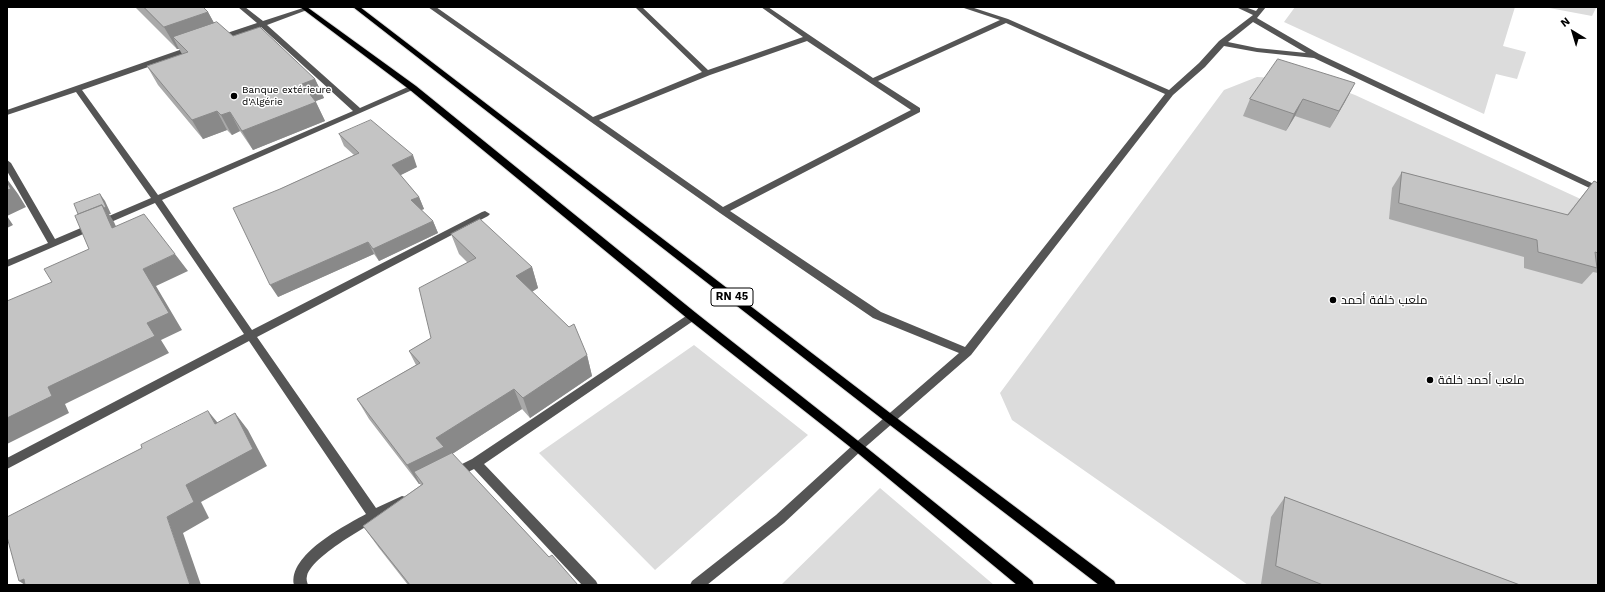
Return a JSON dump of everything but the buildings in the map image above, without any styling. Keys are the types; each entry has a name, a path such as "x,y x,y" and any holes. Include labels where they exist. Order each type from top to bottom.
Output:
{"main road":[{"name":"RN 45","path":"356,7 890,419 1109,585"},
{"path":"304,8 414,88 692,316 858,447 1027,585"}],"street":[{"path":"241,7 262,24 358,111"},
{"path":"431,7 723,212 877,315 967,352"},
{"path":"638,7 707,73"},
{"path":"723,212 917,110 764,7"},
{"path":"964,7 1006,20 1170,93"},
{"path":"1239,7 1258,13 1316,56 1598,189"},
{"path":"7,113 304,8"},
{"path":"697,585 780,519 858,447 967,352 1170,93 1202,65 1222,44 1258,13"},
{"path":"872,81 1006,20"},
{"path":"592,120 707,73 808,38"},
{"path":"1222,44 1257,50 1316,56"},
{"path":"77,88 157,200 374,515"},
{"path":"7,264 414,88"},
{"path":"7,163 54,244"},
{"path":"7,464 485,214"},
{"path":"442,480 476,463 692,316"},
{"path":"476,463 591,585"},
{"path":"301,585 300,575 311,558 335,540 374,515 415,494"}],"shaded area":[{"path":"1295,7 1515,7 1503,46 1526,52 1517,79 1496,74 1484,114 1284,22"},
{"path":"1544,7 1598,7 1598,9 1596,8 1592,16"},
{"name":"ملعب خلفة أحمد","path":"1257,77 1314,80 1355,95 1598,207 1598,585 1248,585 1012,420 1000,393 1224,90"},
{"path":"694,345 808,435 655,570 539,453"},
{"path":"880,488 994,585 781,585"}],"place":[{"name":"Banque extérieure d'Algérie","path":"234,96"},
{"name":"ملعب خلفة أحمد","path":"1333,300"},
{"name":"ملعب أحمد خلفة","path":"1430,380"}]}
